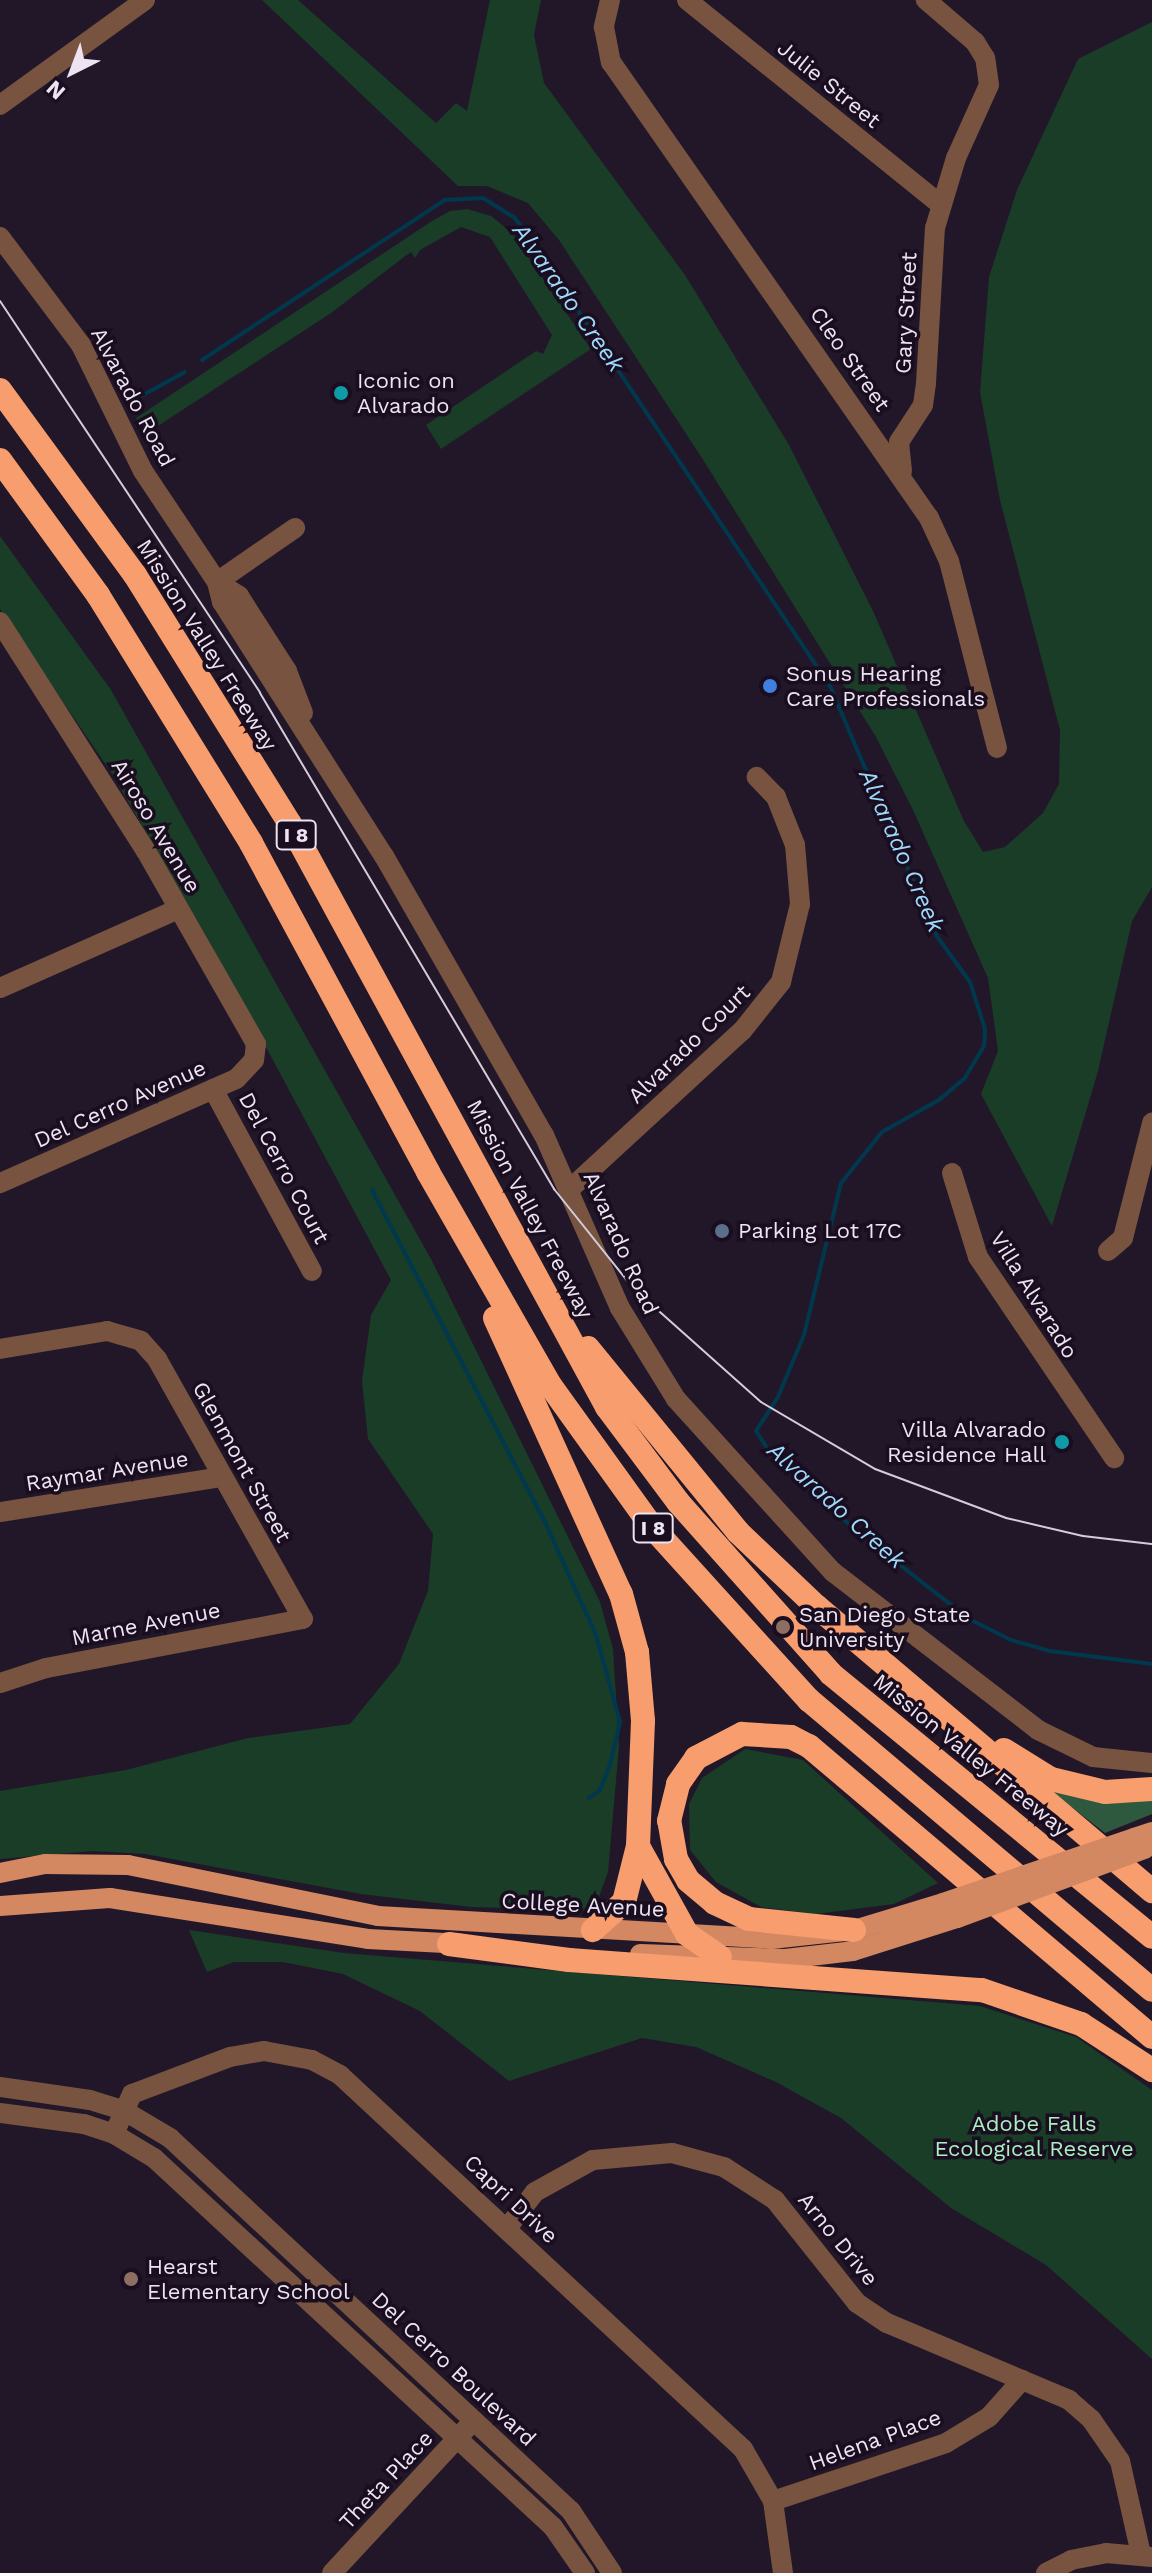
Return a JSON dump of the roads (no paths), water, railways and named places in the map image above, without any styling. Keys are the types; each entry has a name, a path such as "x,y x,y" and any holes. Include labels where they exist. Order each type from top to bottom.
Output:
{"highway":[{"name":"Mission Valley Freeway","path":"0,390 135,575 290,824 607,1407 678,1502 788,1630 850,1690 1152,1937"},
{"name":"I 8","path":"0,460 98,595 251,843 428,1172 550,1385 652,1527 730,1618 872,1757 1152,1990"},
{"path":"428,1172 621,1594 637,1652 643,1721 638,1846 624,1902 593,1930"},
{"path":"552,1304 738,1532 901,1680 1152,1891"},
{"path":"901,1680 1051,1779 1105,1792 1152,1789"},
{"path":"854,1930 749,1919 715,1903 688,1880 676,1859 669,1821 678,1784 696,1758 742,1734 782,1736 809,1746 1152,2037"},
{"path":"638,1846 687,1934 720,1957"},
{"path":"449,1944 569,1960 982,1990 1070,2019 1152,2070"}],"main road":[{"name":"College Avenue","path":"0,1906 110,1898 368,1939 785,1959 853,1951 950,1911 1146,1842"},
{"name":"College Avenue","path":"0,1873 45,1864 128,1865 378,1916 771,1939 854,1930 950,1911"}],"street":[{"path":"0,105 145,0"},
{"name":"Cleo Street","path":"610,0 604,27 611,62 908,484 949,561 997,748"},
{"name":"Julie Street","path":"687,0 941,205"},
{"name":"Gary Street","path":"908,484 899,442 923,405 941,205 964,141 988,93 988,67 975,42 926,0"},
{"name":"Alvarado Road","path":"0,237 81,345 143,471 217,582 222,602 313,740 571,1188 620,1308 676,1399 833,1572 1051,1738 1093,1757 1152,1763"},
{"path":"217,582 295,528"},
{"name":"Airoso Avenue","path":"0,622 252,1034 254,1060"},
{"name":"Alvarado Court","path":"571,1188 742,1031 781,982 800,904 795,845 776,797 757,777"},
{"path":"0,988 178,909"},
{"name":"Del Cerro Avenue","path":"0,1183 236,1079 254,1060"},
{"name":"Del Cerro Court","path":"213,1089 312,1271"},
{"path":"1108,1251 1123,1238 1152,1123"},
{"name":"Villa Alvarado","path":"952,1173 978,1257 1114,1458"},
{"name":"Glenmont Street","path":"0,1349 107,1331 133,1335 157,1359 303,1619"},
{"name":"Raymar Avenue","path":"0,1512 222,1477"},
{"name":"Marne Avenue","path":"0,1683 46,1668 303,1619"},
{"name":"Capri Drive","path":"123,2110 132,2094 230,2057 264,2051 312,2060 340,2075 508,2227 743,2449 773,2501 783,2573"},
{"name":"Del Cerro Boulevard","path":"0,2087 90,2100 123,2110 170,2138 571,2511 612,2573"},
{"path":"114,2134 123,2110"},
{"path":"0,2113 114,2134 154,2158 553,2527 585,2573"},
{"name":"Arno Drive","path":"508,2227 535,2192 593,2160 672,2153 724,2167 775,2200 857,2303 887,2323 1069,2400 1108,2439 1132,2497 1146,2556"},
{"name":"Helena Place","path":"773,2501 946,2443 989,2417 1022,2380"},
{"name":"Theta Place","path":"333,2573 474,2420"},
{"path":"1046,2573 1106,2553 1146,2556"}],"waterway":[{"name":"Alvarado Creek","path":"202,360 445,200 483,198 514,217 526,233 830,686 936,935 970,982 985,1029 984,1046 965,1078 939,1100 882,1132 841,1183 804,1335 778,1397 756,1431 769,1451 854,1529 969,1619 1011,1640 1050,1651 1152,1664"},
{"name":"Alvarado Creek","path":"132,401 185,372"},
{"path":"372,1190 545,1522 596,1635 620,1722 610,1765 600,1790 589,1798"}],"tram line":[{"path":"0,301 260,693 554,1189 633,1288 761,1402 875,1469 1006,1518 1083,1536 1152,1544"}],"place":[{"name":"Iconic on Alvarado","path":"341,393"},
{"name":"Sonus Hearing Care Professionals","path":"770,686"},
{"name":"Parking Lot 17C","path":"722,1231"},
{"name":"Villa Alvarado Residence Hall","path":"1062,1442"},
{"name":"San Diego State University","path":"783,1627"},
{"name":"Hearst Elementary School","path":"131,2279"}],"park label":[{"name":"Adobe Falls Ecological Reserve","path":"1034,2136"}]}
